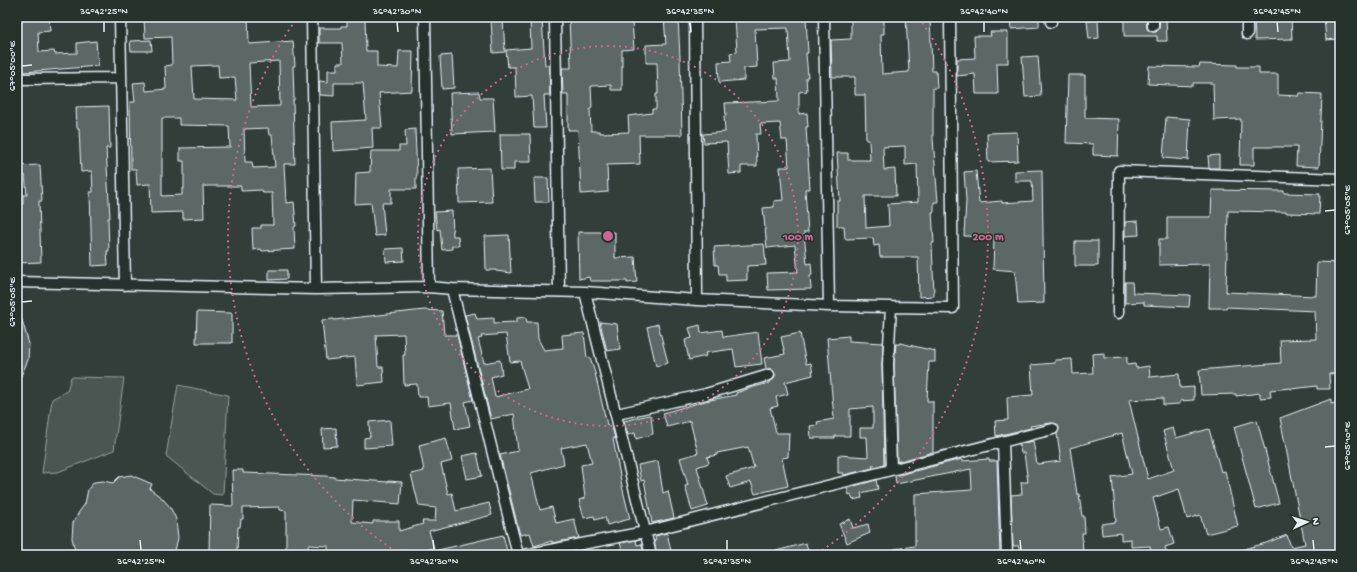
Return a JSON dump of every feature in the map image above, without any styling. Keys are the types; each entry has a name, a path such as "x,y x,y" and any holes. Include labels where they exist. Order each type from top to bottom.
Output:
{"street":[{"path":"120,17 125,285"},
{"path":"312,17 316,289"},
{"path":"425,17 428,287"},
{"path":"555,17 559,291"},
{"path":"695,17 697,300"},
{"path":"824,17 829,306"},
{"path":"17,282 316,289 428,287 452,289 585,292 697,300 829,306 953,308 950,17"},
{"path":"1247,17 1247,34"},
{"path":"17,79 121,78"},
{"path":"1118,313 1119,171 1340,180"},
{"path":"452,289 518,555"},
{"path":"585,292 617,414 651,555"},
{"path":"891,307 888,364 891,470"},
{"path":"617,414 706,394 769,375"},
{"path":"524,555 645,532 1053,429"},
{"path":"1003,442 1007,555"}],"shaded area":[{"path":"71,377 124,378 114,450 58,472 42,473 52,399 67,391"},
{"path":"178,385 228,395 223,495 213,494 166,456"}],"building":[{"path":"17,17 49,17 50,31 38,32 39,52 54,51 55,54 77,53 77,43 96,41 98,66 25,72 17,71"},
{"path":"144,17 248,17 249,44 293,41 295,66 293,66 295,164 284,164 286,203 294,202 296,226 294,227 295,249 262,251 261,249 253,250 252,228 261,228 261,225 273,225 272,193 263,193 262,190 241,191 241,186 203,186 204,218 183,219 183,212 151,213 150,184 137,185 136,169 131,169 130,102 135,102 133,83 145,82 146,91 166,89 165,66 172,65 171,37 145,38","holes":["279,61 280,106 251,107 249,63","218,65 219,78 235,77 237,100 194,99 192,66","162,118 179,118 179,125 229,126 230,147 180,148 180,161 184,161 184,189 182,189 182,195 162,196","268,128 269,135 272,135 275,167 253,168 252,162 245,162 244,129"]},
{"path":"347,17 365,17 366,51 377,51 377,67 398,68 399,51 413,51 412,91 379,93 382,128 372,128 373,148 333,151 332,122 366,120 363,83 334,83 334,96 320,95 319,81 328,82 328,70 337,70 337,63 343,63 342,43 319,43 319,28 341,28 341,26 347,26"},
{"path":"569,17 630,17 630,21 632,21 634,49 622,50 622,90 611,90 611,85 591,86 591,131 599,131 600,133 629,132 628,116 652,113 652,109 656,109 656,94 658,94 657,63 646,63 646,45 666,44 664,17 678,17 682,135 639,135 640,164 607,165 608,192 581,194 578,130 568,130 568,94 563,94 562,68 571,68"},
{"path":"735,17 806,17 808,53 806,53 808,77 806,77 807,91 799,92 799,114 807,113 808,127 806,127 810,189 805,189 808,232 804,232 807,264 811,263 811,289 768,290 767,273 798,272 795,245 767,248 763,208 774,207 774,201 783,200 780,167 789,167 787,140 782,140 780,123 760,124 761,134 756,134 757,166 741,166 741,173 729,174 727,142 704,143 703,134 725,132 725,103 779,101 778,78 775,78 774,63 790,62 788,28 755,29 757,67 744,68 744,80 719,82 718,62 731,61 730,53 737,52"},
{"path":"851,17 884,17 884,34 881,34 882,74 909,72 906,17 930,17 932,71 936,71 937,88 933,88 933,139 938,202 934,202 934,212 932,212 934,243 932,243 934,296 919,297 918,257 880,257 879,245 874,246 873,238 845,239 844,226 837,226 837,201 840,201 837,153 848,153 848,160 870,160 869,140 866,140 865,95 855,95 855,77 832,77 831,40 851,39","holes":["905,146 905,165 917,164 918,202 888,204 889,226 866,228 865,196 896,196 895,169 884,170 883,147"]},
{"path":"1010,17 1039,17 1039,27 1011,29"},
{"path":"1124,17 1146,18 1147,29 1156,32 1159,29 1160,17 1166,17 1167,41 1157,41 1157,36 1124,36"},
{"path":"1254,17 1291,17 1292,39 1255,40"},
{"path":"1324,17 1337,17 1339,39 1326,40"},
{"path":"503,19 505,52 493,53 491,20"},
{"path":"530,19 542,19 545,65 549,65 550,95 544,95 546,128 534,128 532,96 516,97 515,67 508,67 506,50 531,48"},
{"path":"1098,20 1099,38 1089,39 1087,21"},
{"path":"990,32 1008,32 1008,63 997,63 998,94 976,94 975,74 957,76 957,59 975,58 974,36 991,36"},
{"path":"151,40 152,51 131,51 130,41"},
{"path":"452,55 454,88 442,89 440,56"},
{"path":"1038,56 1041,96 1025,97 1022,57"},
{"path":"1200,64 1259,67 1259,74 1278,74 1278,95 1299,96 1300,93 1322,94 1319,167 1296,166 1297,147 1254,147 1254,165 1240,165 1241,119 1214,120 1213,83 1193,83 1193,86 1148,84 1149,66 1199,67"},
{"path":"1068,75 1085,75 1085,118 1119,119 1118,156 1093,155 1093,144 1066,143"},
{"path":"479,92 480,98 493,98 495,132 452,134 450,93"},
{"path":"109,106 110,148 106,148 110,218 108,218 108,265 92,266 90,192 93,192 92,171 81,172 79,128 77,128 76,107"},
{"path":"1166,117 1190,119 1188,160 1163,158"},
{"path":"415,129 416,189 391,189 391,203 382,203 385,235 375,236 371,203 355,204 356,173 370,172 371,151 399,151 399,146 406,146 405,130"},
{"path":"1017,132 1018,161 988,162 987,133"},
{"path":"500,134 530,134 531,162 514,162 514,170 501,170"},
{"path":"1219,155 1219,168 1209,168 1208,156"},
{"path":"40,165 42,201 39,201 41,262 17,263 17,205 23,204 23,195 27,195 25,175 17,176 17,166"},
{"path":"490,168 492,202 459,203 458,169"},
{"path":"1042,170 1044,303 1018,304 1015,271 993,269 994,237 964,236 966,200 964,172 976,171 979,203 1002,201 1002,203 1033,201 1032,181 1015,181 1015,171"},
{"path":"534,178 548,178 549,202 535,202"},
{"path":"1212,190 1284,191 1284,193 1320,194 1319,214 1228,211 1226,292 1316,296 1317,262 1340,263 1340,373 1329,374 1330,389 1317,389 1317,386 1270,390 1271,397 1260,398 1260,393 1236,396 1236,394 1201,395 1199,370 1281,363 1280,340 1316,339 1315,311 1226,307 1209,308 1210,264 1159,265 1159,239 1167,239 1167,217 1211,217"},
{"path":"452,211 453,236 458,236 459,246 452,246 452,249 442,250 440,229 437,230 435,212"},
{"path":"1138,221 1139,235 1125,236 1125,222"},
{"path":"578,232 615,232 615,258 635,257 637,282 627,283 627,281 590,281 589,277 579,279"},
{"path":"509,235 511,273 486,270 485,236"},
{"path":"1075,241 1098,241 1098,266 1075,266"},
{"path":"764,244 766,265 747,266 747,280 726,281 726,274 719,274 718,265 715,265 714,247"},
{"path":"403,248 404,261 386,262 385,249"},
{"path":"269,270 287,270 287,279 269,280"},
{"path":"1125,282 1132,282 1133,293 1190,295 1189,307 1144,305 1144,302 1125,303"},
{"path":"424,310 442,311 444,335 457,335 473,400 465,402 470,426 455,429 451,403 428,406 427,397 418,397 417,384 404,385 404,334 376,335 378,367 383,367 384,382 357,385 355,357 326,360 322,320"},
{"path":"197,312 232,313 232,343 196,343"},
{"path":"17,313 20,313 29,344 28,360 17,385"},
{"path":"475,313 477,319 494,318 494,323 517,322 517,318 526,317 527,322 537,322 538,339 544,350 563,348 562,335 584,333 587,358 590,357 595,373 607,425 611,424 615,438 613,439 630,519 607,525 605,517 595,520 594,516 584,518 579,500 585,498 581,465 592,463 587,443 561,448 564,464 531,473 540,510 552,507 556,523 574,519 579,538 552,543 552,541 534,546 530,533 520,535 500,455 518,451 514,414 491,419 465,315","holes":["506,334 510,362 520,361 528,389 495,397 491,377 502,374 500,360 484,363 478,339 482,338 481,336"]},
{"path":"600,322 617,324 620,349 607,351"},
{"path":"658,324 668,363 656,366 647,327"},
{"path":"700,325 701,333 722,330 723,337 758,332 762,364 736,367 733,349 705,353 706,356 689,360 685,340 692,338 689,328"},
{"path":"800,333 806,364 811,363 813,375 785,382 788,394 776,397 778,406 770,408 776,432 789,433 788,457 782,458 788,486 755,494 751,482 730,488 726,476 754,468 748,447 717,453 717,455 707,457 709,463 697,467 708,506 692,511 685,486 688,485 680,458 698,453 690,421 667,427 663,413 705,401 736,395 736,393 769,383 774,379 775,374 771,369 766,369 764,358 785,354 781,337"},
{"path":"849,336 849,341 883,343 884,465 872,466 873,468 844,475 843,473 838,473 838,455 868,457 867,437 860,437 860,428 873,428 873,407 850,409 850,436 835,436 835,438 811,438 810,426 818,425 817,422 834,419 827,338"},
{"path":"900,343 935,351 935,362 929,362 927,401 933,401 933,452 897,462 894,364 896,344"},
{"path":"1104,353 1104,358 1127,357 1127,365 1135,364 1136,368 1149,366 1150,377 1179,374 1180,388 1194,387 1194,400 1180,401 1180,404 1163,405 1163,398 1129,400 1148,479 1174,470 1163,431 1173,428 1176,438 1209,429 1221,472 1225,471 1238,526 1206,534 1200,515 1187,519 1179,489 1153,498 1161,529 1169,527 1174,544 1165,547 1167,555 1152,555 1150,546 1131,547 1131,539 1121,540 1121,533 1102,535 1101,524 1116,522 1112,477 1132,474 1122,433 1070,448 1077,494 1079,494 1082,516 1084,516 1085,533 1082,533 1083,555 1019,555 1019,546 1013,546 1011,495 1022,494 1021,482 1028,482 1024,453 1021,453 1019,444 1033,441 1037,464 1061,461 1057,434 1059,428 1057,424 1051,423 1030,426 1031,428 996,436 995,421 1008,420 1007,397 1033,395 1031,365 1055,363 1055,360 1072,359 1073,374 1093,373 1092,354"},
{"path":"1331,399 1331,404 1340,402 1340,555 1234,555 1234,552 1266,543 1287,535 1291,547 1305,544 1280,418"},
{"path":"649,415 651,416 653,434 636,439 635,433 628,435 624,421"},
{"path":"390,420 392,446 364,448 364,438 370,437 369,422"},
{"path":"1257,420 1279,503 1256,509 1234,427"},
{"path":"336,428 337,446 323,447 322,429"},
{"path":"446,438 452,461 441,464 448,494 452,493 456,511 489,503 492,515 429,531 434,548 408,554 407,551 386,552 386,555 328,555 328,546 308,545 308,555 286,555 286,511 280,510 280,507 243,508 243,519 241,519 240,527 238,527 237,552 209,551 210,505 233,506 232,470 243,470 243,473 325,476 334,478 402,482 400,504 353,500 352,522 373,524 373,521 399,521 399,531 423,524 422,521 435,521 436,508 419,506 411,474 424,471 419,445"},
{"path":"477,453 482,476 467,479 462,456"},
{"path":"962,459 962,461 989,459 989,461 997,461 1000,555 895,555 894,549 915,546 915,494 972,490 971,469 896,484 895,476"},
{"path":"658,461 663,493 668,491 674,518 652,523 644,480 641,481 638,465"},
{"path":"131,475 152,484 150,489 162,498 170,507 176,519 178,538 174,555 76,555 72,538 73,523 85,504 88,489 94,482 103,481 113,483 119,477"},
{"path":"876,480 878,489 861,493 862,498 853,500 851,494 849,495 847,488"},
{"path":"850,519 853,528 868,524 870,533 847,543 839,524"},
{"path":"667,533 672,555 657,555 654,541 656,540 655,536"},
{"path":"503,535 508,555 435,555 434,551"},
{"path":"636,540 637,545 642,544 644,555 614,555 613,552 622,549 620,543"},
{"path":"806,543 809,555 773,555 772,552"}]}
